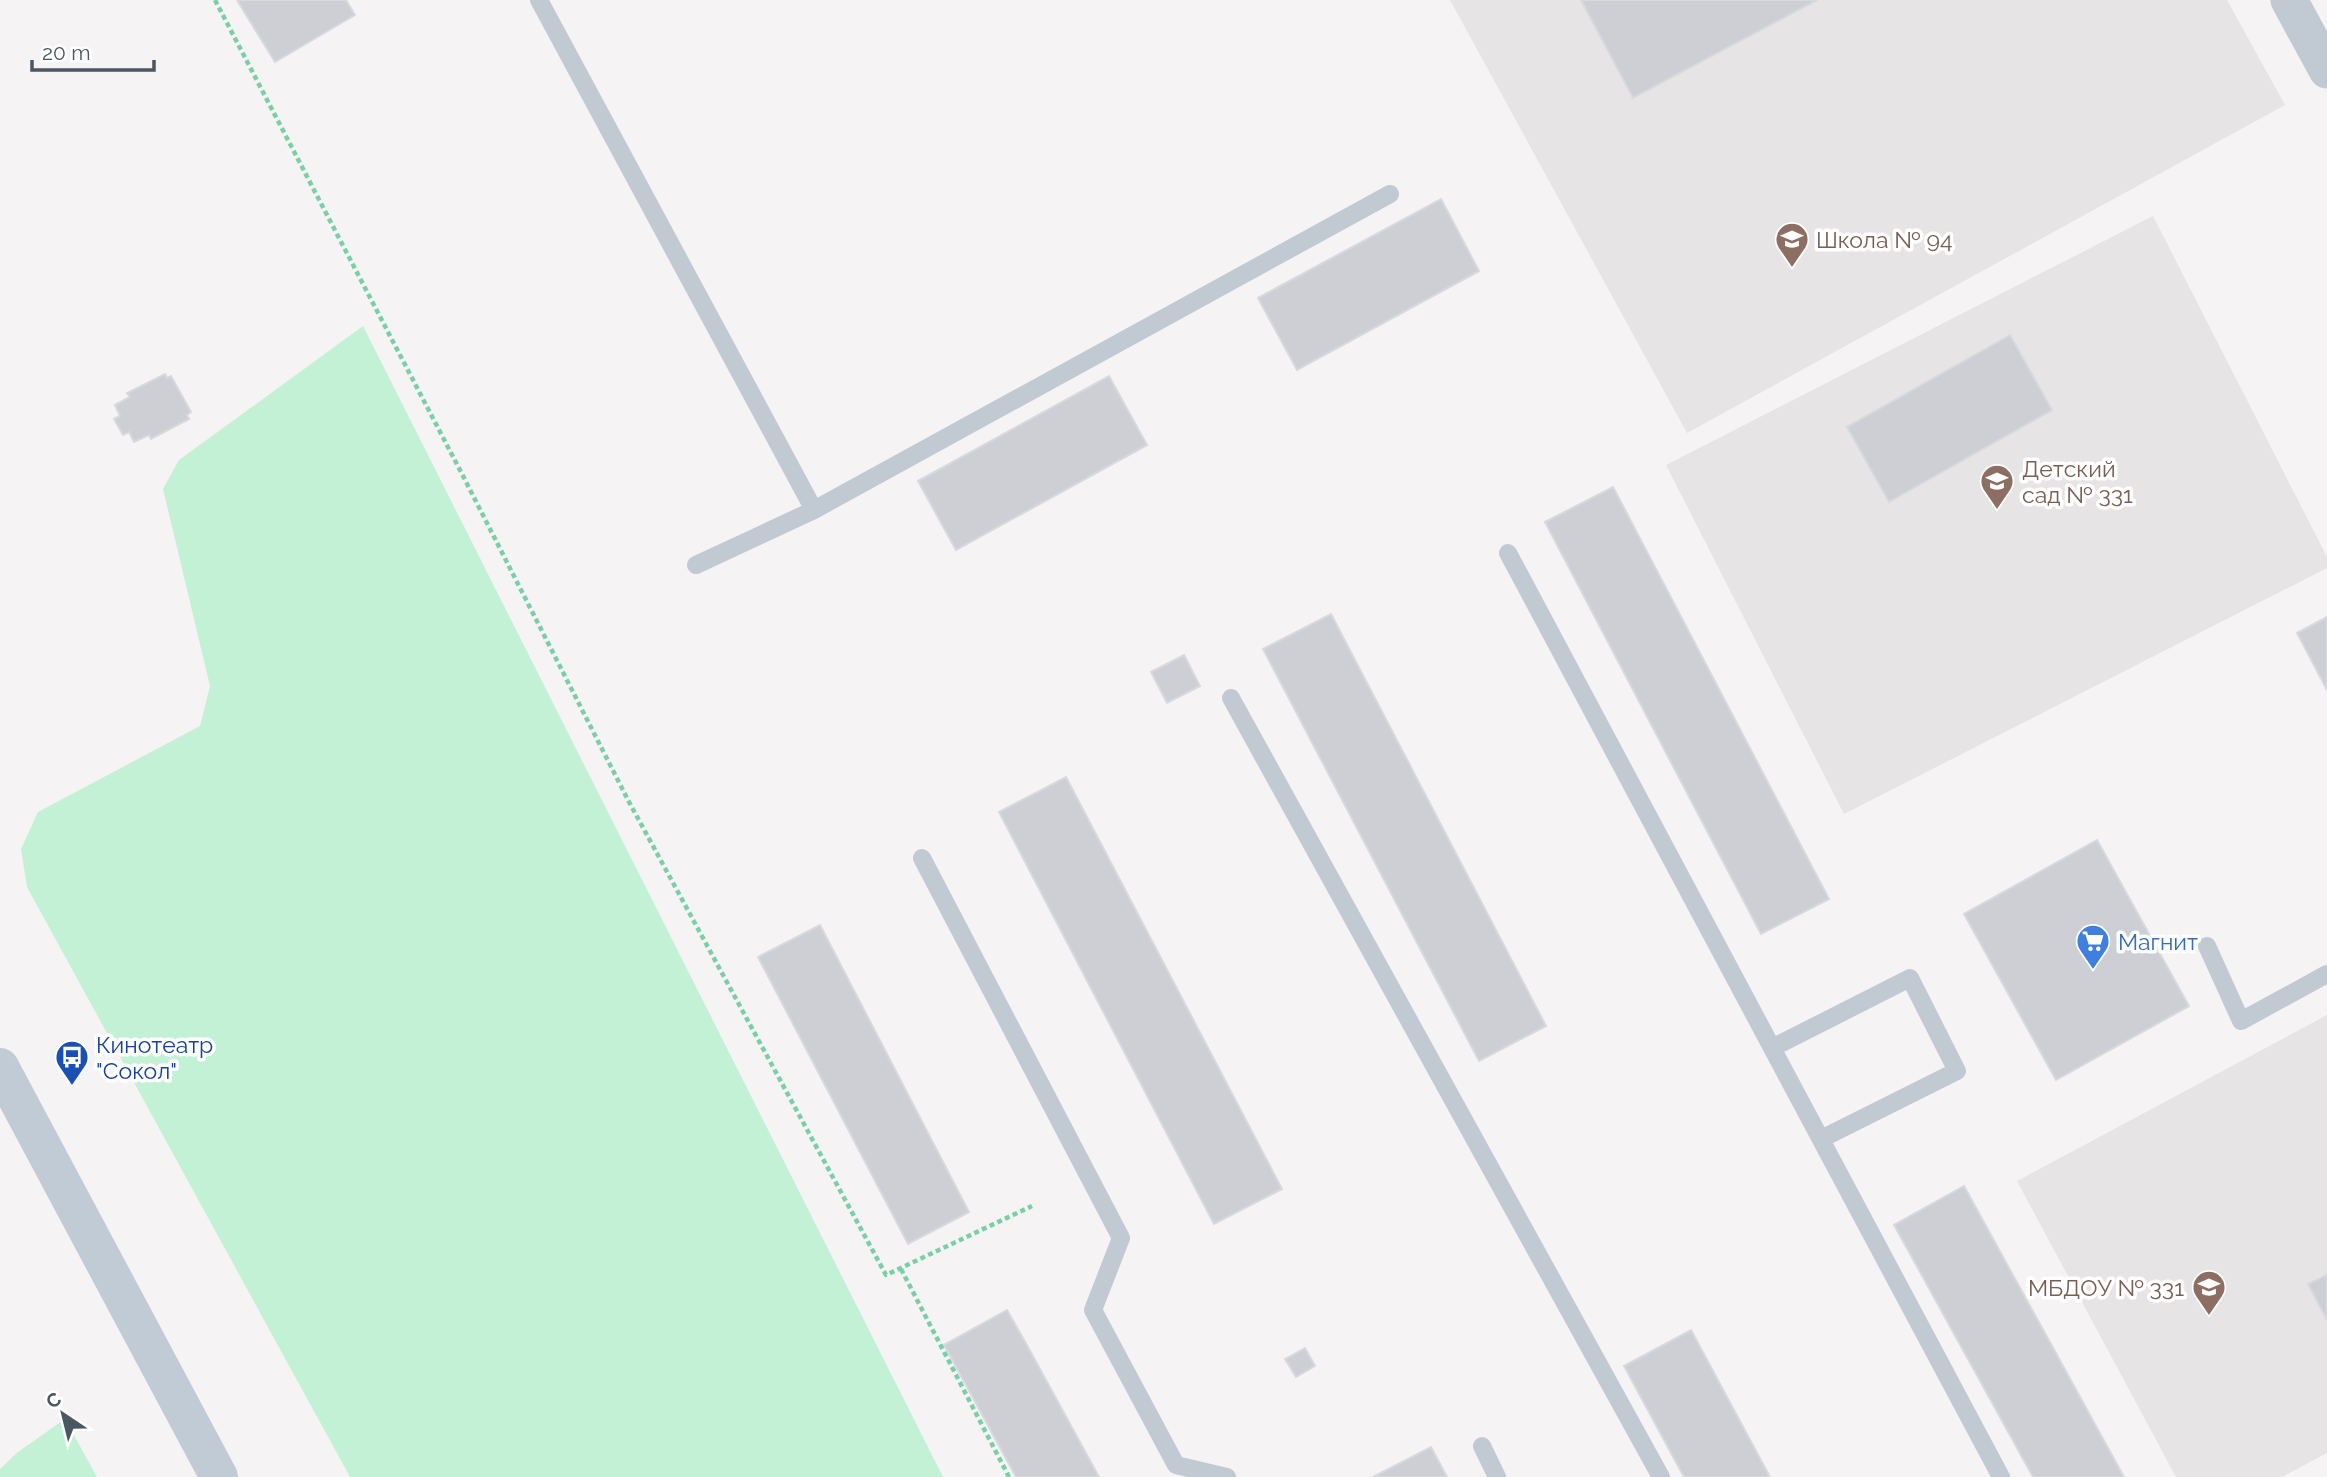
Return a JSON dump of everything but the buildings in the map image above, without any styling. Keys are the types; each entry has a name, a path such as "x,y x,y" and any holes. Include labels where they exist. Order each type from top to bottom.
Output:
{"main road":[{"path":"0,1067 219,1477"}],"street":[{"path":"2289,0 2327,70"}],"lane":[{"path":"539,0 814,510"},
{"path":"696,565 814,510 1390,194"},
{"path":"1508,553 2001,1477"},
{"path":"1231,698 1661,1477"},
{"path":"922,858 1121,1238 1093,1310 1175,1465 1227,1477"},
{"path":"2207,946 2241,1021 2327,974"},
{"path":"1772,1048 1910,978 1957,1071 1821,1139"},
{"path":"1482,1446 1497,1477"}],"path":[{"path":"215,0 456,462 628,800 886,1275 1032,1206"},
{"path":"901,1269 1009,1477"}],"shaded area":[{"name":"Школа № 94","path":"1450,0 2227,0 2285,105 1687,433"},
{"name":"Детский сад № 331","path":"2153,216 2327,557 2327,568 1844,814 1666,465"},
{"name":"МБДОУ № 331","path":"2327,1015 2327,1453 2282,1477 2176,1477 2017,1181"}],"green space":[{"path":"363,326 943,1477 350,1477 27,887 21,849 38,812 200,726 210,686 163,489 179,460"},
{"path":"65,1419 97,1477 0,1477 0,1469 18,1452"}],"place":[{"name":"Школа № 94","path":"1792,269"},
{"name":"Детский сад № 331","path":"1997,511"},
{"name":"Магнит","path":"2093,971"},
{"name":"Кинотеатр \"Сокол\"","path":"72,1087"},
{"name":"МБДОУ № 331","path":"2209,1317"}]}
